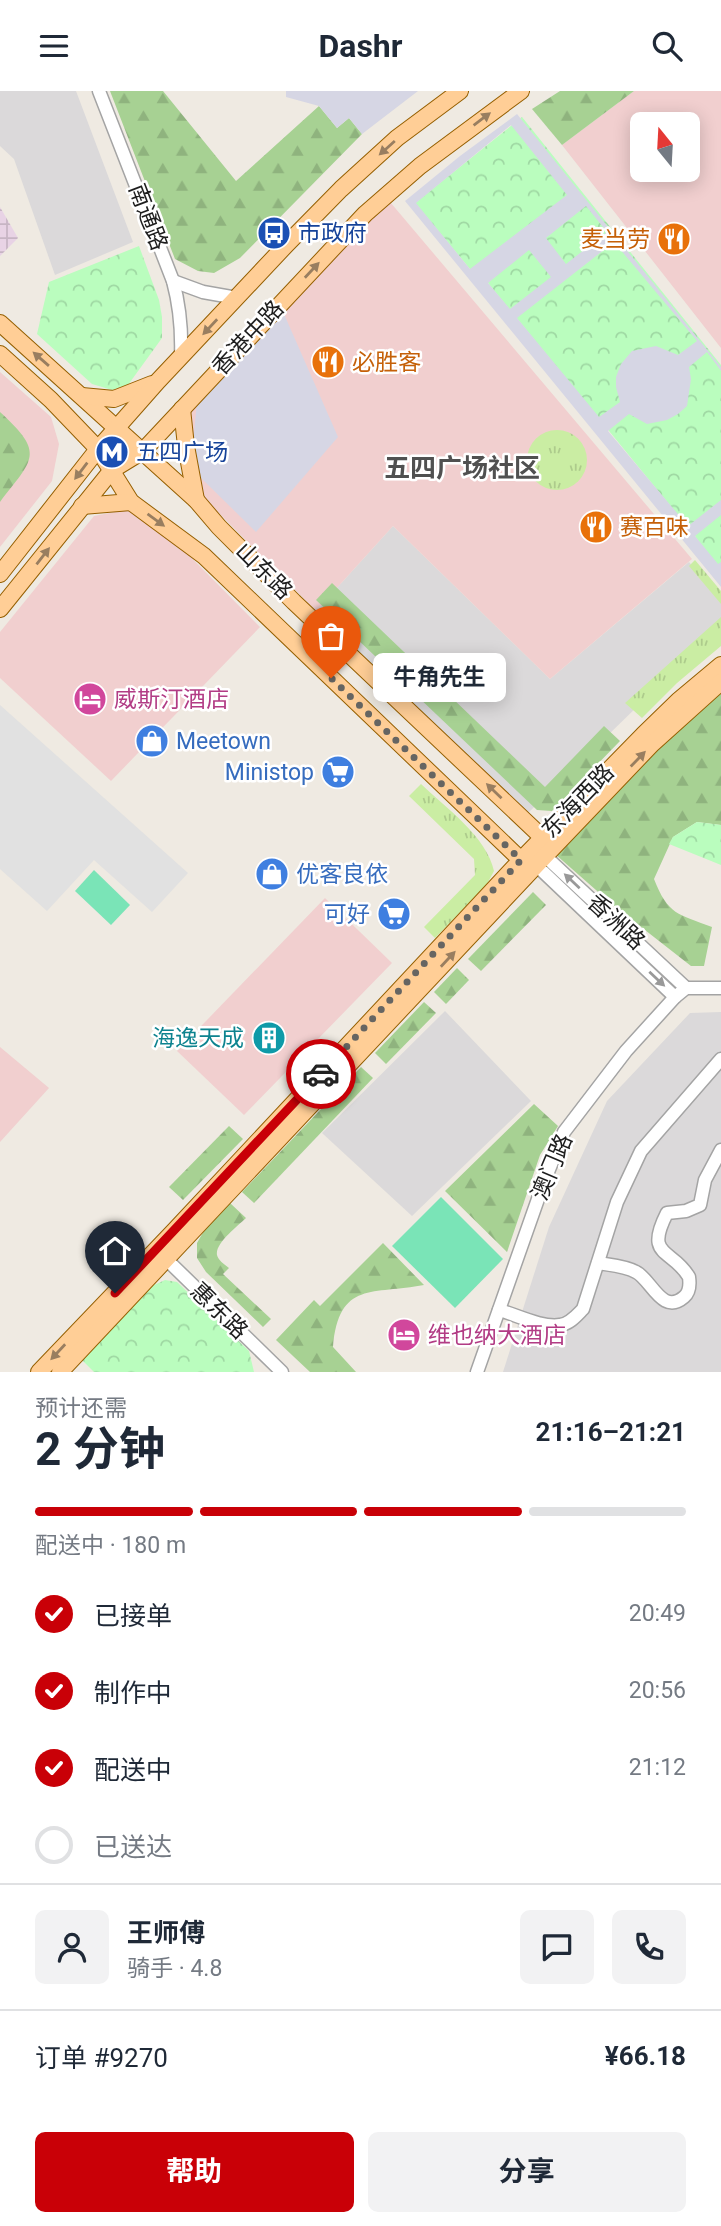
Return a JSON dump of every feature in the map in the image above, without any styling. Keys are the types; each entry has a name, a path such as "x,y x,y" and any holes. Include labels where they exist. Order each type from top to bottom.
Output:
{"main road":[{"name":"香港中路","path":"0,574 98,449 237,297 341,189 397,138 460,91"},
{"name":"香港中路","path":"0,609 112,470 143,451 365,214 420,166 522,91"},
{"name":"山东路","path":"0,323 196,500 219,527 294,602 543,838"},
{"name":"山东路","path":"0,354 51,400 98,449 131,502 204,556 534,860"},
{"path":"82,396 114,399 158,381"},
{"path":"182,409 196,500"},
{"path":"82,506 131,502"},
{"name":"东海西路","path":"534,860 543,838 643,735 721,665"},
{"name":"东海西路","path":"39,1372 161,1254 534,860 652,744 721,682"},
{"path":"534,860 543,838"},
{"name":"东海西路","path":"60,1372 161,1254"}],"street":[{"name":"南通路","path":"99,91 173,281 203,292 237,297"},
{"path":"173,281 183,328 181,357"},
{"name":"香洲路","path":"534,860 687,988"},
{"name":"香洲路","path":"534,860 675,997"},
{"path":"687,988 721,988"},
{"name":"澳门路","path":"477,1372 564,1132 626,1051 675,997 687,988"},
{"path":"499,1310 546,1324 561,1325 572,1320 583,1309 617,1202 641,1151 721,1059"},
{"path":"598,1263 635,1271 644,1277 653,1292 662,1299 672,1302 682,1299 690,1285 689,1277 678,1262 668,1258 660,1250 658,1238 661,1224 667,1213 686,1211 700,1205 705,1180 721,1150"},
{"name":"惠东路","path":"161,1254 280,1371"}],"shaded area":[{"path":"0,91 76,91 133,242 55,275 14,159 0,146"},
{"path":"286,91 418,91 362,134 349,118 337,128 319,106 286,97"},
{"path":"634,91 721,91 721,348 562,145"},
{"path":"517,114 721,367 721,371 707,352 689,367 691,379 687,406 678,414 667,420 647,424 629,414 608,431 688,526 721,500 721,515 695,536 718,564 721,562 721,587 405,201","holes":["511,125 567,195 470,269 416,203","586,206 607,232 566,264 546,238","614,242 697,341 678,355 656,346 632,351 621,364 616,377 620,402 599,417 517,318","529,250 551,277 510,309 488,283"]},
{"path":"385,196 692,559 550,679 393,526 316,611 196,490 187,402"},
{"path":"0,207 18,238 0,256"},
{"path":"284,314 338,437 256,532 199,476 193,444 197,401"},
{"path":"0,372 51,417 59,444 52,481 0,547"},
{"path":"125,510 154,520 260,627 111,781 0,678 0,632 94,516"},
{"path":"393,526 550,679 689,562 721,599 721,625 527,814 316,611"},
{"path":"0,705 188,873 152,912 94,860 47,911 0,869"},
{"name":"海逸天成","path":"325,898 392,963 244,1115 177,1051"},
{"path":"445,1011 531,1101 412,1216 322,1133"},
{"path":"721,1012 721,1372 503,1372 549,1227 607,1101 690,1013"},
{"path":"0,1047 49,1088 0,1142"}],"green space":[{"path":"110,91 163,91 236,181 319,106 337,128 349,118 362,134 240,258 214,273 198,271 175,259"},
{"path":"560,91 634,91 562,145 532,109"},
{"path":"522,117 721,365 721,574 695,536 488,283 470,269 415,203"},
{"path":"139,246 159,300 162,338 128,385 112,390 92,384 37,334 49,282"},
{"path":"0,412 24,438 30,457 27,466 0,502"},
{"path":"557,430 574,435 582,443 587,460 582,477 574,485 557,490 540,485 532,477 527,460 532,443 540,435"},
{"path":"695,560 721,591 721,604 689,566"},
{"path":"332,583 545,787 604,726 620,741 552,811 537,810 316,600"},
{"path":"721,617 721,646 677,683 642,718 625,703"},
{"path":"721,689 721,825 697,822 673,837 654,879 664,900 675,912 712,927 704,966 691,966 613,905 555,854 656,746"},
{"path":"421,784 474,835 490,858 494,871 487,884 435,938 424,927 475,875 474,859 409,796"},
{"path":"697,822 721,825 721,865 669,844 673,837"},
{"path":"94,870 130,905 111,925 75,891"},
{"path":"533,892 546,905 481,971 468,959"},
{"path":"457,968 469,980 446,1004 434,992"},
{"path":"424,1002 436,1013 386,1064 375,1053"},
{"path":"361,1067 373,1078 254,1203 242,1192"},
{"path":"534,1104 558,1126 540,1155 507,1252 445,1191"},
{"path":"229,1126 243,1139 183,1200 169,1187"},
{"path":"441,1197 503,1259 455,1308 392,1246"},
{"path":"230,1203 246,1218 223,1240 217,1255 229,1268 223,1274 271,1319 263,1327 206,1272 197,1258 197,1243 205,1229"},
{"path":"383,1243 424,1285 374,1291 351,1301 343,1310 333,1347 356,1372 310,1372 276,1340 314,1300 320,1306"},
{"path":"165,1280 177,1282 249,1351 254,1372 94,1372 81,1359 152,1286"}],"way so far":[{"path":"321,1074 521,860 331,678"}],"place":[{"name":"市政府","path":"274,233"},
{"name":"麦当劳","path":"674,239"},
{"name":"必胜客","path":"328,362"},
{"name":"五四广场","path":"112,452"},
{"name":"赛百味","path":"596,527"},
{"name":"牛角先生","path":"331,678"},
{"name":"威斯汀酒店","path":"90,699"},
{"name":"Meetown","path":"152,741"},
{"name":"Ministop","path":"338,772"},
{"name":"优客良依","path":"272,874"},
{"name":"可好","path":"394,914"},
{"name":"海逸天成","path":"269,1038"},
{"name":"维也纳大酒店","path":"404,1335"}],"district":[{"name":"五四广场社区","path":"462,468"}],"route":[{"path":"115,1293 321,1074"}]}
